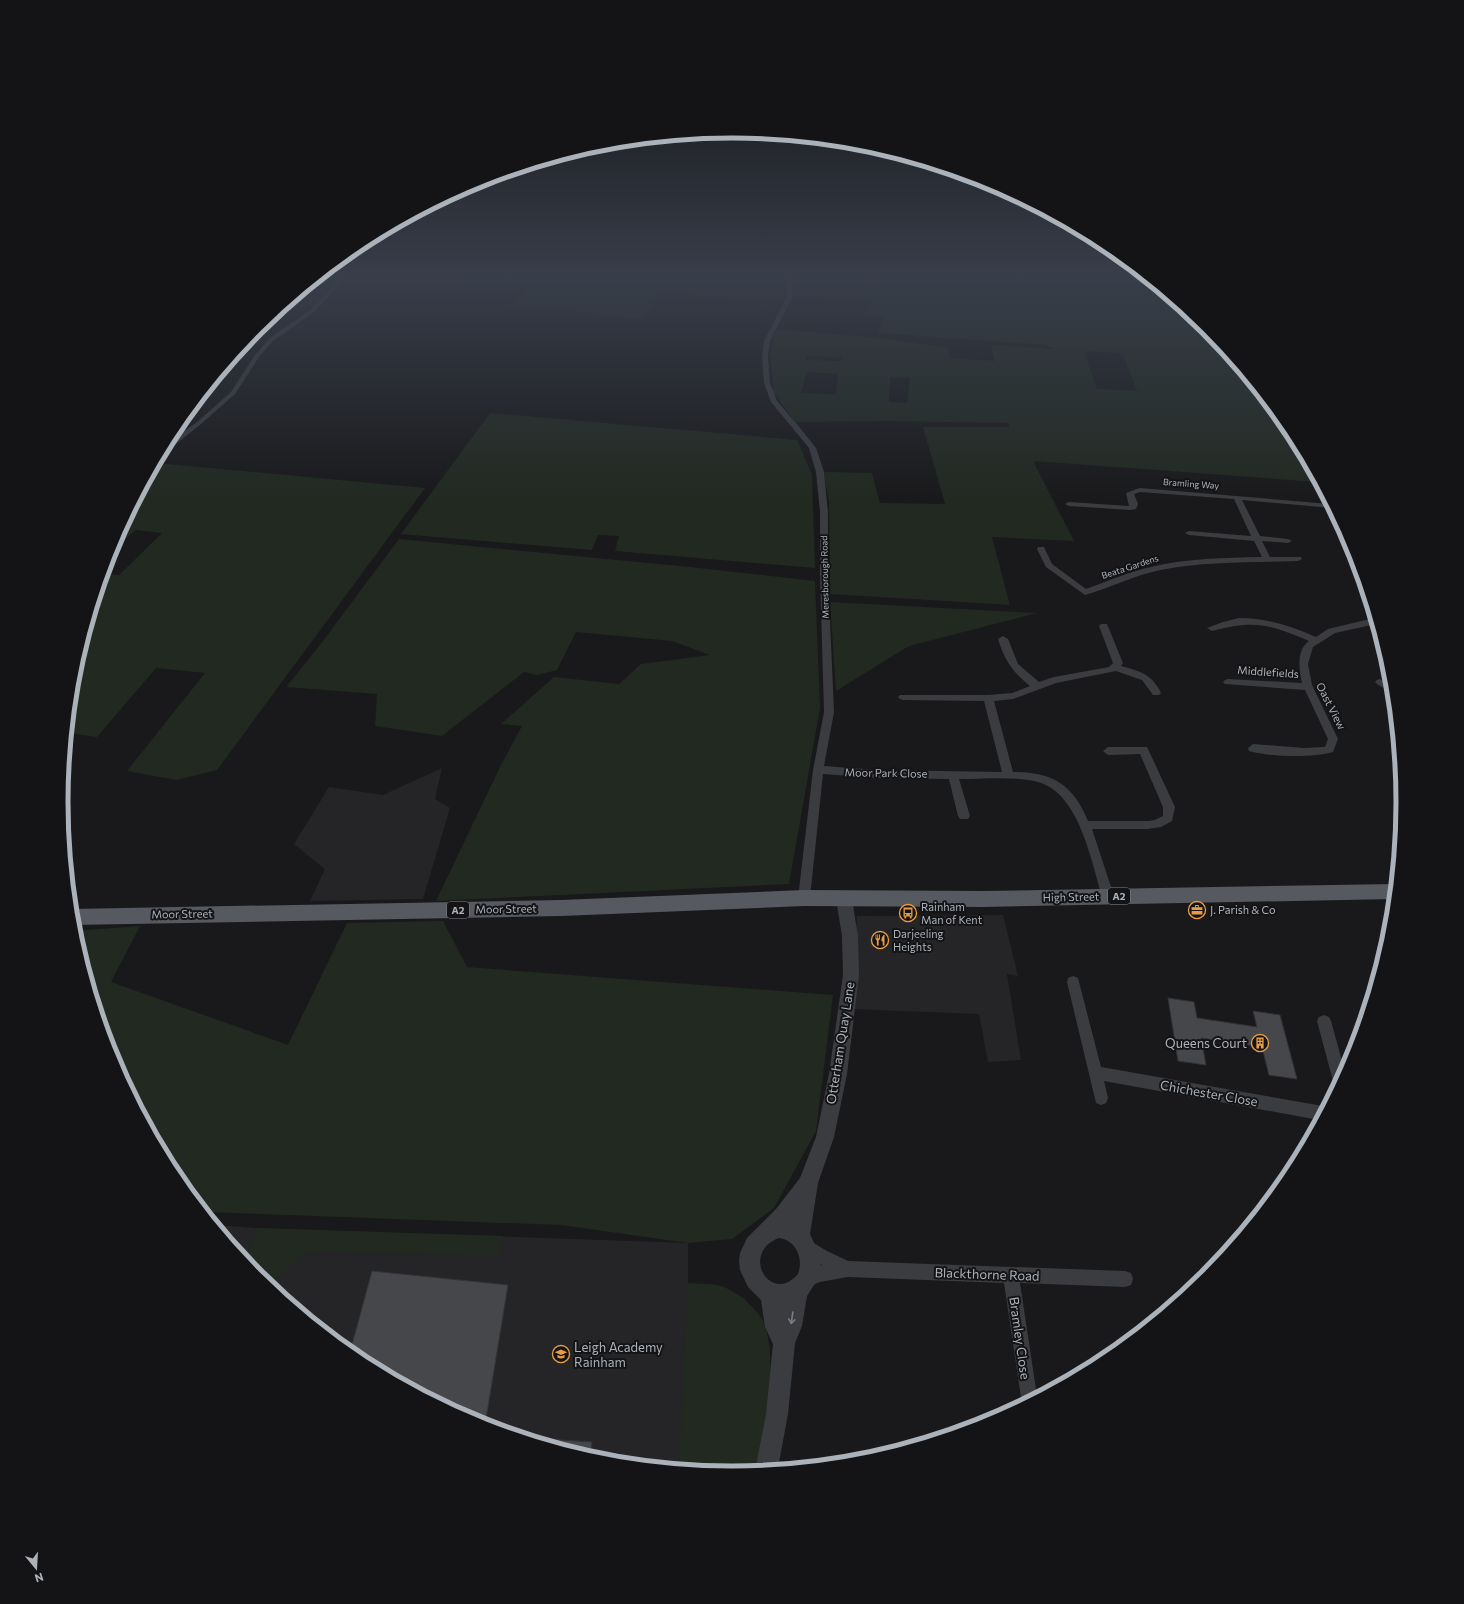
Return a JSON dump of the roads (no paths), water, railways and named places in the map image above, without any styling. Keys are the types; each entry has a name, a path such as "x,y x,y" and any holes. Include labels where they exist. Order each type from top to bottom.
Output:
{"main road":[{"name":"High Street","path":"844,899 911,900 1390,891"},
{"name":"Moor Street","path":"79,917 562,908 804,898 844,899"}],"street":[{"path":"175,441 199,423 233,393 261,352"},
{"name":"Meresborough Road","path":"766,352 767,383 774,402 794,424 812,448 820,472 823,492 824,575 829,712 818,770 804,898"},
{"name":"Bramling Way","path":"1069,504 1132,508 1134,504 1130,493 1135,490 1237,497 1327,505"},
{"path":"1237,497 1267,560"},
{"path":"1189,534 1288,541"},
{"name":"Beata Gardens","path":"1041,549 1049,565 1085,592 1136,573 1172,565 1203,562 1298,559"},
{"path":"1212,628 1237,621 1258,621 1278,625 1314,640"},
{"name":"Oast View","path":"1254,748 1312,752 1328,750 1333,746 1335,742 1331,728 1307,687 1304,677 1303,660 1309,645 1314,640 1333,629 1351,624 1371,622"},
{"path":"1104,626 1117,657 1118,663 1116,668"},
{"path":"1003,639 1008,658 1012,664 1037,686"},
{"path":"902,696 988,698 1013,696 1054,680 1107,672 1116,668 1142,674 1152,682 1156,693"},
{"name":"Middlefields","path":"1228,682 1307,687"},
{"path":"1380,682 1385,685"},
{"path":"988,698 1008,775"},
{"path":"1083,825 1148,825 1157,824 1168,818 1169,807 1143,750 1108,750"},
{"name":"Moor Park Close","path":"818,770 838,772 1008,775 1038,777 1055,784 1063,790 1074,803 1108,896"},
{"path":"953,775 964,816"},
{"name":"Otterham Quay Lane","path":"767,1465 777,1414 784,1343 791,1326 802,1285 810,1265 801,1240 808,1183 825,1137 838,1074 851,975 850,936 844,899"},
{"path":"1073,982 1102,1098"},
{"path":"1324,1021 1338,1073"},
{"name":"Chichester Close","path":"1095,1073 1319,1112"},
{"name":"Otterham Quay Lane","path":"770,1294 756,1280 750,1262 753,1245 787,1212 808,1183"},
{"path":"766,1233 782,1228 801,1240"},
{"name":"Blackthorne Road","path":"801,1240 822,1258 848,1269"},
{"name":"Blackthorne Road","path":"802,1285 819,1274 848,1269 1125,1279"},
{"name":"Bramley Close","path":"1011,1276 1029,1397"},
{"path":"784,1343 776,1327 770,1294 784,1296 802,1285"}],"place":[{"name":"J. Parish & Co","path":"1197,910"},
{"name":"Rainham Man of Kent","path":"908,913"},
{"name":"Darjeeling Heights","path":"880,940"},
{"name":"Queens Court","path":"1260,1043"},
{"name":"Leigh Academy Rainham","path":"561,1354"}]}
